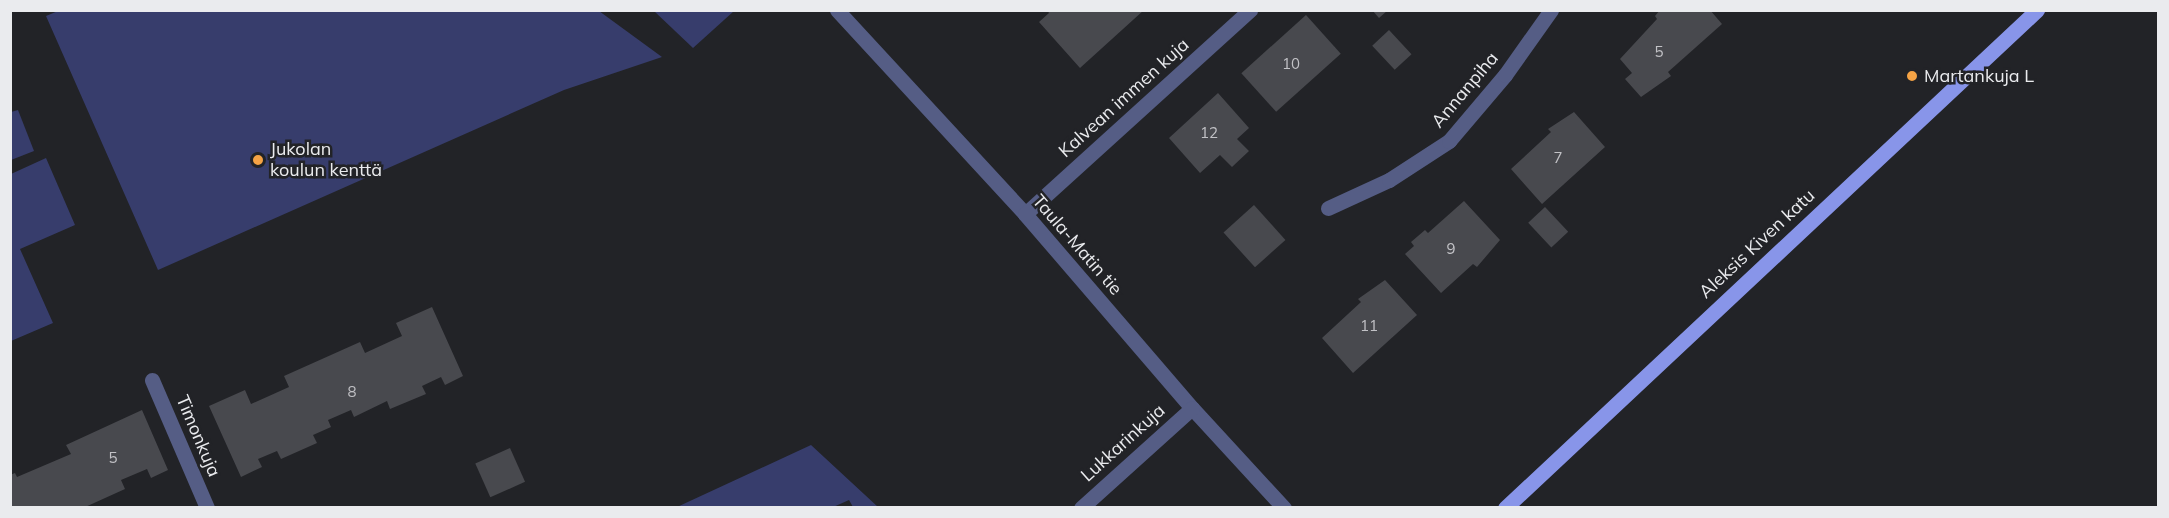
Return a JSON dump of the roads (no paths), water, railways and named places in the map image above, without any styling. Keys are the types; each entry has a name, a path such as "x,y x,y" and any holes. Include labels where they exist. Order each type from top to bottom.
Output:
{"main road":[{"name":"Aleksis Kiven katu","path":"1505,507 2037,10"}],"street":[{"name":"Taula-Matin tie","path":"837,10 1025,214 1192,408 1284,507"},
{"name":"Kalvean immen kuja","path":"1025,214 1250,10"},
{"name":"Annanpiha","path":"1328,208 1389,180 1449,141 1505,75 1543,13"},
{"name":"Timonkuja","path":"152,380 207,507"},
{"name":"Lukkarinkuja","path":"1081,507 1192,408"}],"place":[{"name":"Martankuja L","path":"1912,76"},
{"name":"Jukolan koulun kenttä","path":"258,160"}]}
